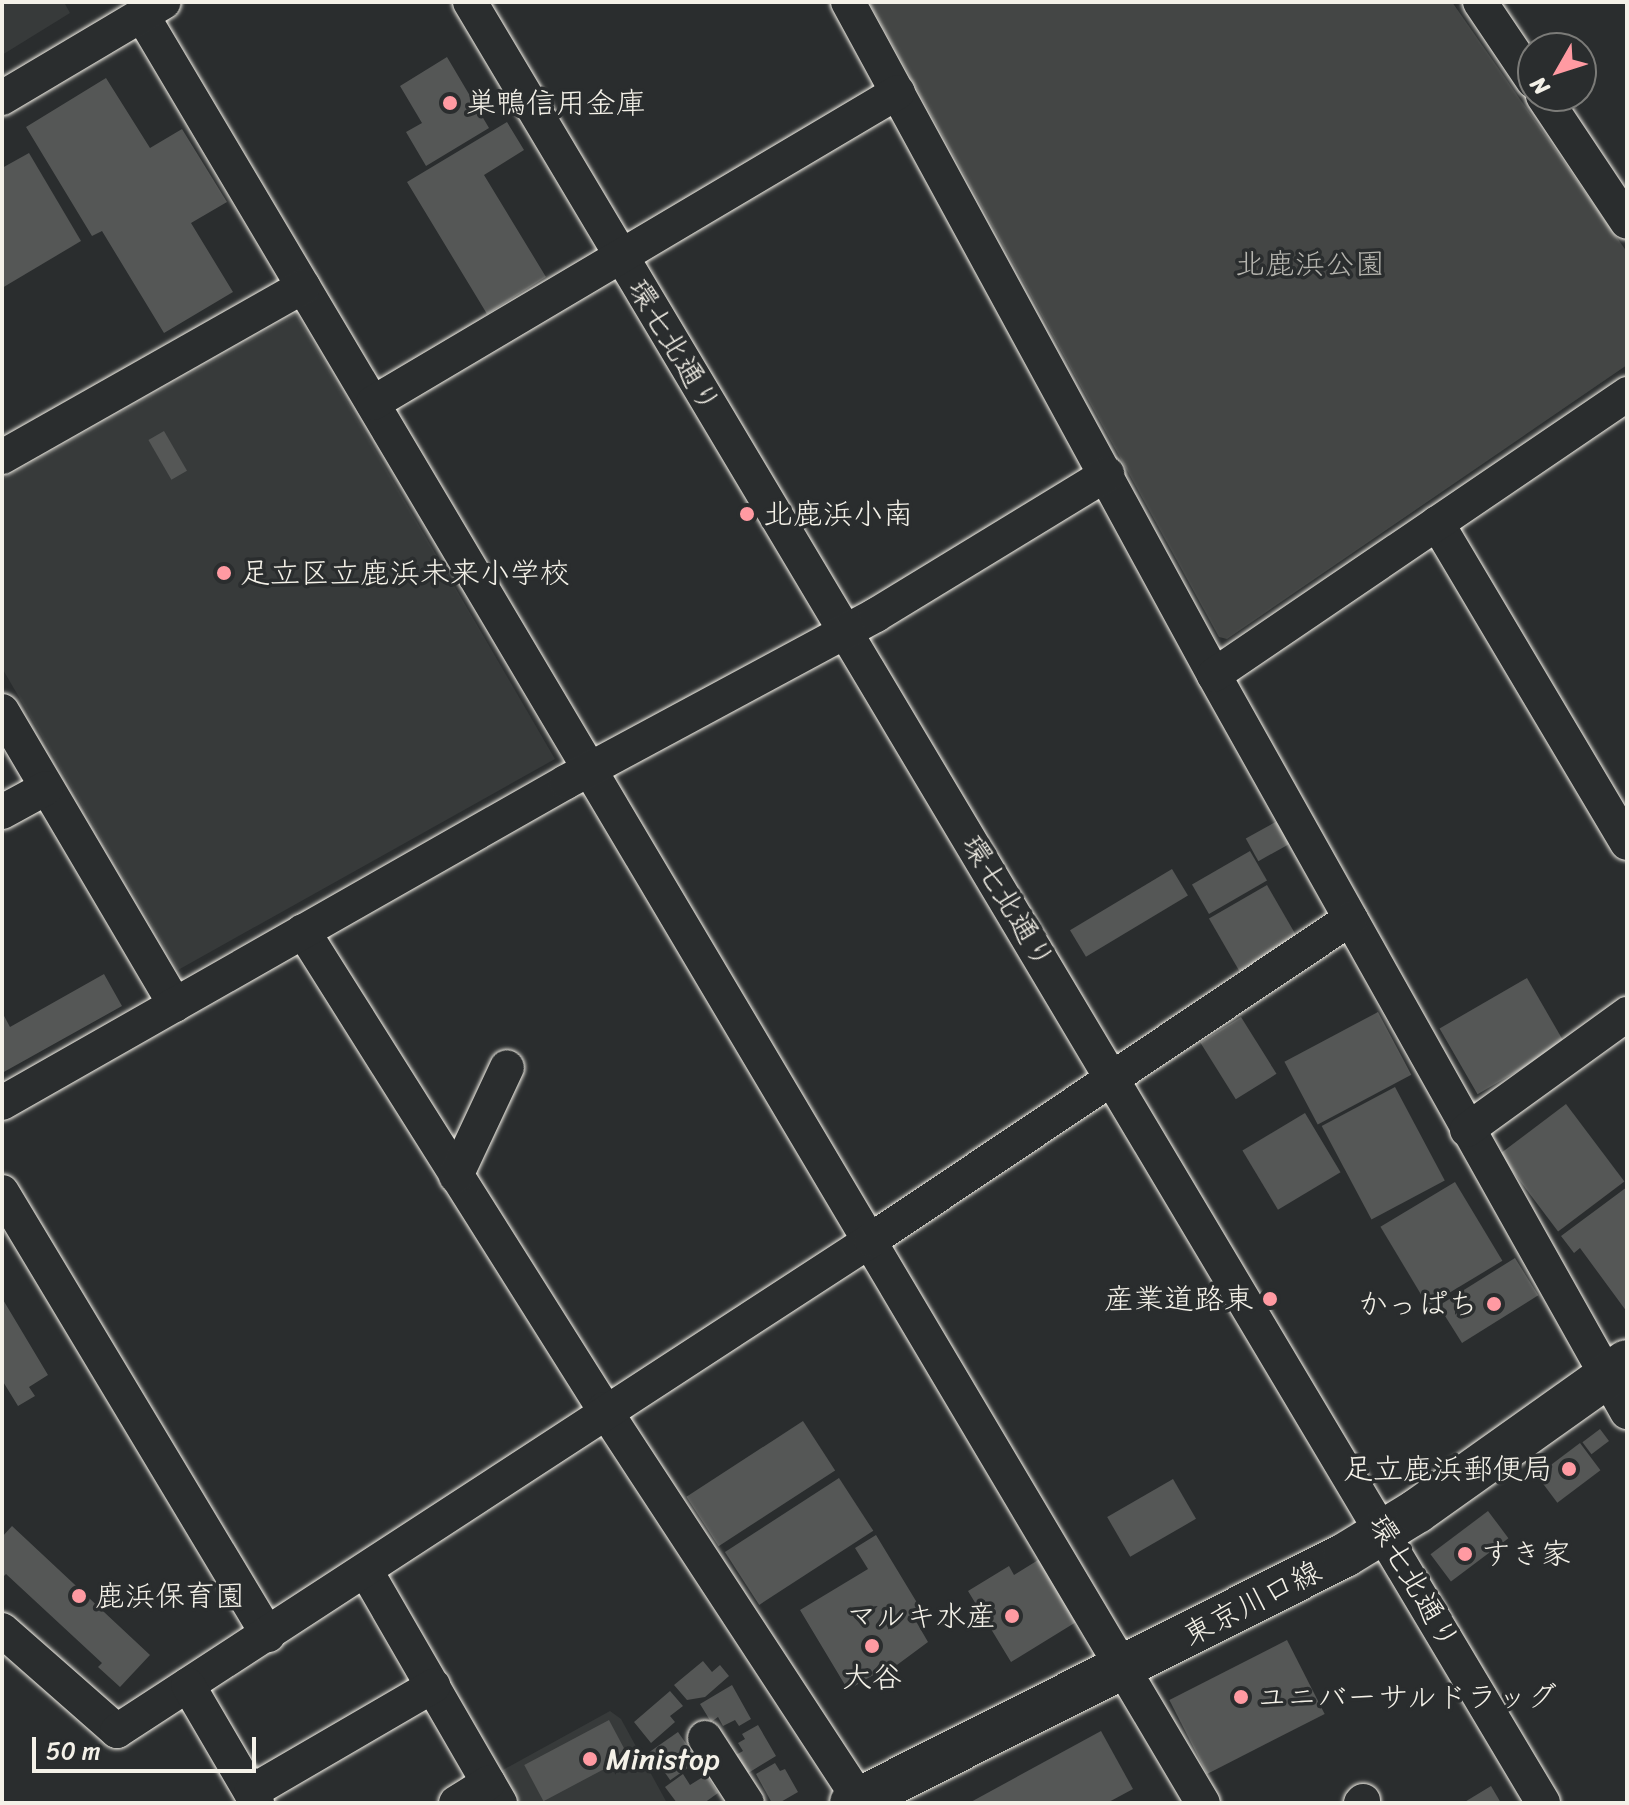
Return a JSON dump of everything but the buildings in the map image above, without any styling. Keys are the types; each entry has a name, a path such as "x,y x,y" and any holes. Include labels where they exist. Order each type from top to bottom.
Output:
{"main road":[{"name":"東京川口線","path":"858,1802 1385,1532 1620,1384"}],"street":[{"name":"環七北通り","path":"470,2 1385,1532 1543,1803"},
{"path":"848,2 1214,675 1467,1130 1620,1384"},
{"path":"1480,2 1517,57"},
{"path":"2,98 144,9 303,287 1203,1803"},
{"path":"373,403 898,92"},
{"path":"1554,112 1627,222"},
{"path":"2,457 303,287"},
{"path":"1214,675 1627,394"},
{"path":"2,1103 589,770 844,632 1107,474"},
{"path":"1437,523 1627,843"},
{"path":"2,711 175,1005"},
{"path":"2,812 46,788"},
{"path":"2,1630 117,1731 366,1571 604,1409 871,1240 1350,919"},
{"path":"303,931 604,1409 858,1802"},
{"path":"1467,1130 1627,1014"},
{"path":"456,1176 507,1067"},
{"path":"2,1192 268,1635"},
{"path":"366,1571 494,1793 456,1803"},
{"path":"188,1685 254,1798 433,1686"},
{"path":"705,1738 747,1803"}],"shaded area":[{"path":"2,2 64,2 70,13 2,55"},
{"name":"足立区立鹿浜未来小学校","path":"296,314 555,759 178,970 2,668 2,479"},
{"path":"610,1711 621,1719 667,1803 519,1803 501,1771"}],"green space":[{"name":"北鹿浜公園","path":"869,2 1452,2 1517,95 1517,112 1529,112 1627,252 1627,365 1227,639 1219,637"}],"place":[{"name":"巣鴨信用金庫","path":"450,103"},
{"name":"北鹿浜小南","path":"747,514"},
{"name":"足立区立鹿浜未来小学校","path":"224,573"},
{"name":"産業道路東","path":"1270,1299"},
{"name":"かっぱち","path":"1494,1304"},
{"name":"足立鹿浜郵便局","path":"1569,1469"},
{"name":"すき家","path":"1465,1554"},
{"name":"鹿浜保育園","path":"79,1596"},
{"name":"マルキ水産","path":"1012,1616"},
{"name":"大谷","path":"872,1646"},
{"name":"ユニバーサルドラッグ","path":"1241,1697"},
{"name":"Ministop","path":"590,1759"}]}
